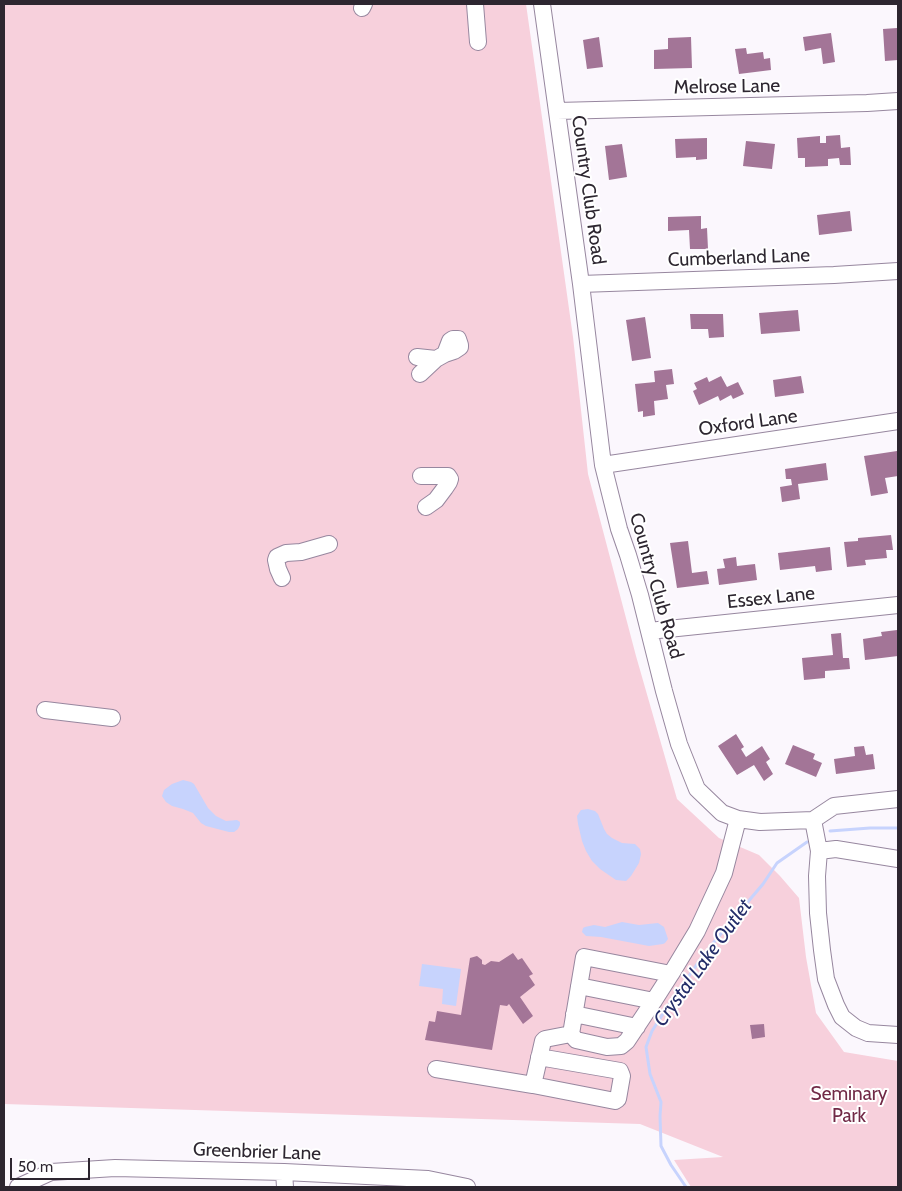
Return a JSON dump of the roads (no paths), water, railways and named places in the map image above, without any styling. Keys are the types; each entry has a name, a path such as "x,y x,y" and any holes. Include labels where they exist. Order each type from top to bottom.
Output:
{"street":[{"path":"475,4 478,42"},
{"name":"Country Club Road","path":"542,4 581,284 603,465 619,529 640,595 679,744 697,788 722,812 738,819 760,822 813,820"},
{"name":"Melrose Lane","path":"557,111 867,103 898,100"},
{"name":"Cumberland Lane","path":"581,284 898,271"},
{"path":"417,357 440,356 420,374"},
{"name":"Oxford Lane","path":"603,465 898,421"},
{"path":"421,476 448,476 450,479 436,500 426,507"},
{"path":"282,578 278,569 277,558 286,553 301,552 328,544"},
{"name":"Essex Lane","path":"649,631 898,605"},
{"path":"45,710 112,718"},
{"path":"898,799 834,806 813,820 819,851 817,876 818,913 822,950 826,979 836,1005 842,1017 856,1028 868,1032 898,1035"},
{"path":"670,974 584,957 571,1034 576,1040 584,1043 607,1047 621,1046 627,1041 654,1001 697,931 724,874 738,819"},
{"path":"819,851 836,849 898,859"},
{"path":"579,986 654,1001"},
{"path":"574,1014 637,1027"},
{"path":"533,1085 543,1041 571,1034"},
{"path":"436,1069 615,1101 618,1099 622,1076 620,1071 539,1058"},
{"name":"Greenbrier Lane","path":"18,1187 50,1172 115,1168 285,1180 428,1179 467,1187"}],"water":[{"path":"183,780 194,784 208,808 216,816 226,821 237,820 240,822 238,829 234,832 229,832 206,826 193,813 166,802 162,796 164,790 172,784"},
{"path":"588,809 598,814 604,829 612,838 622,843 635,844 640,849 639,863 626,881 616,880 600,869 586,851 577,816 581,810"},
{"path":"622,922 639,925 658,923 664,927 668,939 663,944 649,946 586,936 582,932 585,927 594,925 605,927"},
{"path":"422,964 461,969 456,1006 442,1004 443,989 419,986"}],"waterway":[{"name":"Crystal Lake Outlet","path":"830,831 898,828"},
{"name":"Crystal Lake Outlet","path":"686,1187 661,1146 661,1102 650,1074 646,1047 652,1031 702,957 763,884 777,863 807,842"}],"park label":[{"name":"Seminary Park","path":"849,1105"}]}
